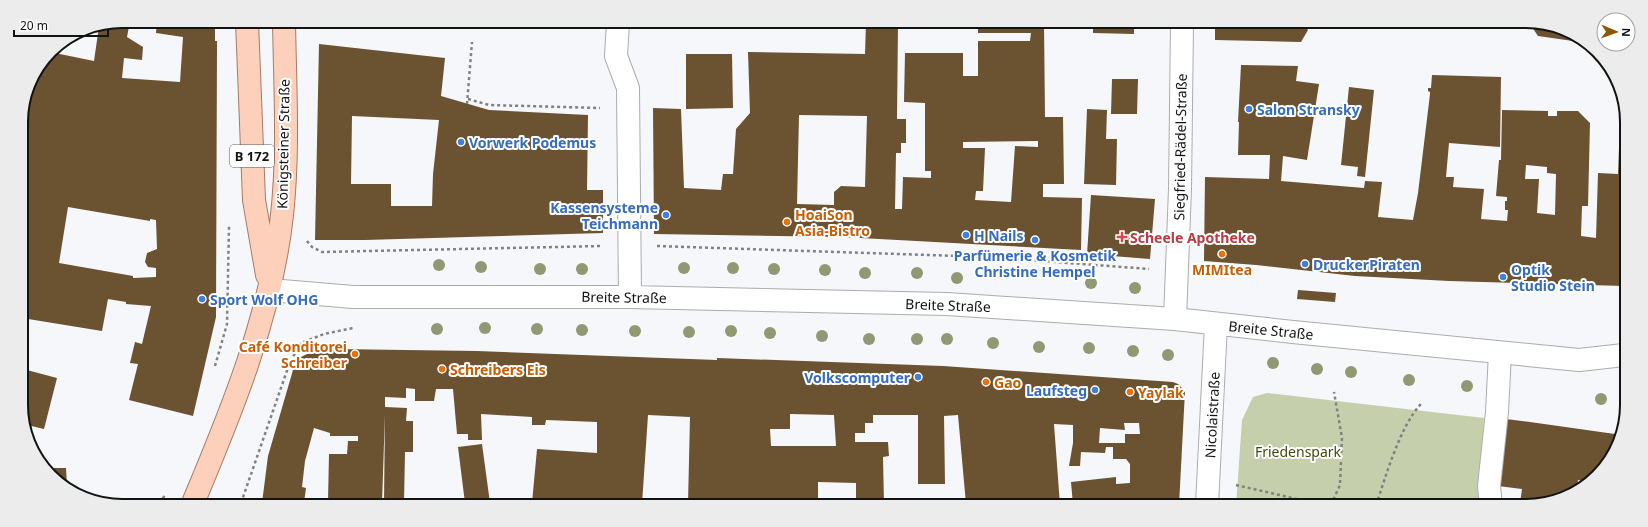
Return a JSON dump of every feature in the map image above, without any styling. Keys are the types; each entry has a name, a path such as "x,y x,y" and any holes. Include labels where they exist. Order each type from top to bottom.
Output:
{"main road":[{"name":"Königsteiner Straße","path":"247,28 254,200 270,290"},
{"name":"Königsteiner Straße","path":"195,499 229,418 262,321 270,290 282,217 286,180 284,28"}],"street":[{"path":"618,28 616,56 628,88 629,109 630,297"},
{"name":"Siegfried-Rädel-Straße","path":"1175,319 1178,271 1182,28"},
{"name":"Breite Straße","path":"270,290 353,297 630,297 947,304 1175,319 1579,360 1620,355"},
{"name":"Nicolaistraße","path":"1207,499 1216,324"},
{"path":"1490,499 1489,486 1497,412 1500,353"}],"path":[{"path":"468,104 472,42"},
{"path":"468,99 489,105 629,109"},
{"path":"214,369 227,324 229,224"},
{"path":"306,234 307,242 312,247 322,252 630,245 988,258 1178,271"},
{"path":"241,499 290,362 301,343 324,334 353,328"},
{"path":"1334,392 1342,438 1340,485 1334,499"},
{"path":"1378,499 1398,446 1414,411 1421,404"},
{"path":"1208,480 1295,499"},
{"path":"162,499 171,488"}],"green space":[{"name":"Friedenspark","path":"1267,393 1484,418 1480,481 1482,499 1236,499 1242,420 1253,397"}],"building":[{"path":"129,28 127,37 143,47 142,60 124,58 122,78 180,82 183,37 156,33 156,28 215,28 215,41 217,41 216,317 193,416 129,400 138,364 130,363 135,342 142,344 151,306 126,304 126,302 108,299 102,331 28,319 28,116 31,98 35,86 44,70 51,60 58,54 94,61 98,31","holes":["68,207 150,221 150,219 156,220 157,249 147,253 145,262 148,267 156,268 156,277 133,278 133,276 59,263"]},
{"path":"866,28 898,28 897,119 906,119 906,143 901,143 901,153 896,153 895,209 902,209 903,177 931,178 931,171 925,171 925,103 904,102 905,53 963,53 963,76 978,76 978,41 1030,41 1031,33 978,33 978,28 1044,28 1045,117 1063,117 1064,184 1043,184 1043,197 1082,198 1081,250 842,237 654,234 653,108 681,109 684,188 721,190 723,174 733,174 736,129 750,113 748,52 865,54","holes":["799,115 867,116 865,187 841,186 834,192 834,205 797,204","1038,141 1038,147 1015,146 1011,202 975,200 976,191 983,191 985,148 963,148 963,142"]},
{"path":"1093,28 1134,28 1134,34 1093,33"},
{"path":"1215,28 1307,28 1308,30 1301,42 1215,40"},
{"path":"1533,29 1550,31 1573,41 1538,36"},
{"path":"319,44 445,58 441,96 489,110 588,115 587,190 603,190 603,233 365,240 315,240","holes":["352,116 439,120 433,174 432,206 391,206 391,184 351,184"]},
{"path":"686,54 732,54 733,108 686,109"},
{"path":"1241,65 1298,66 1296,81 1319,84 1307,160 1283,156 1281,181 1364,188 1365,181 1382,182 1378,217 1413,220 1418,193 1430,94 1428,88 1431,88 1432,75 1501,77 1500,147 1449,143 1446,177 1454,177 1453,187 1484,189 1481,219 1507,221 1508,210 1505,210 1505,201 1507,201 1507,197 1496,196 1499,160 1501,160 1502,110 1548,111 1548,116 1557,116 1557,111 1578,111 1590,123 1588,206 1582,206 1581,236 1596,238 1598,173 1618,174 1620,122 1620,286 1449,281 1355,276 1204,261 1205,177 1269,179 1270,155 1238,155","holes":["1526,165 1547,167 1547,173 1556,174 1555,215 1537,213 1539,179 1525,179"]},
{"path":"1112,79 1138,79 1137,114 1111,114"},
{"path":"1349,87 1374,90 1365,177 1357,176 1358,167 1341,165"},
{"path":"1087,109 1107,110 1106,139 1117,139 1116,185 1084,184"},
{"path":"1091,195 1155,199 1150,259 1087,254"},
{"path":"1298,290 1336,293 1335,302 1297,299"},
{"path":"334,349 477,351 717,360 717,358 943,366 1173,382 1178,384 1185,391 1179,499 1072,499 1071,482 1116,477 1116,484 1130,483 1130,464 1126,459 1113,459 1113,447 1106,447 1105,453 1081,452 1080,466 1069,466 1073,443 1073,425 1054,424 1060,499 966,499 958,415 944,416 945,484 918,484 918,415 873,415 873,423 865,423 865,433 855,433 855,442 888,442 889,456 883,457 884,499 856,499 856,483 818,482 818,499 688,499 690,417 648,415 642,499 532,499 537,449 597,453 597,422 546,420 545,425 532,425 532,417 481,414 482,440 468,440 468,434 457,434 453,389 436,389 434,401 415,401 415,389 406,388 406,398 385,397 385,407 407,408 406,421 413,421 413,452 405,452 404,499 384,499 385,414 382,499 328,499 329,454 347,454 348,441 358,441 358,436 330,436 330,433 314,428 305,461 302,487 306,488 305,499 263,499 268,456 293,370 301,357 313,351","holes":["790,414 834,415 836,446 771,446 770,429 790,429","1124,423 1139,423 1140,434 1125,434 1125,443 1099,443 1100,428 1125,430"]},
{"path":"28,370 57,378 44,429 31,426 28,405"},
{"path":"1506,419 1615,434 1604,457 1597,467 1588,476 1582,481 1578,480 1578,483 1562,492 1550,496 1521,499 1522,489 1498,486"},
{"path":"482,444 489,499 464,499 458,447"},
{"path":"52,468 66,468 67,481"}],"place":[{"name":"Salon Stransky","path":"1249,109"},
{"name":"Vorwerk Podemus","path":"461,142"},
{"name":"Kassensysteme Teichmann","path":"666,215"},
{"name":"HoaiSon Asia-Bistro","path":"787,222"},
{"name":"H Nails","path":"966,235"},
{"name":"Scheele Apotheke","path":"1122,237"},
{"name":"Parfümerie & Kosmetik Christine Hempel","path":"1035,240"},
{"name":"MIMItea","path":"1222,254"},
{"name":"DruckerPiraten","path":"1305,264"},
{"name":"Optik Studio Stein","path":"1503,277"},
{"name":"Sport Wolf OHG","path":"202,299"},
{"name":"Café Konditorei Schreiber","path":"355,354"},
{"name":"Schreibers Eis","path":"442,369"},
{"name":"Volkscomputer","path":"918,377"},
{"name":"Gao","path":"986,382"},
{"name":"Laufsteg","path":"1095,390"},
{"name":"Yaylak","path":"1130,392"}]}
